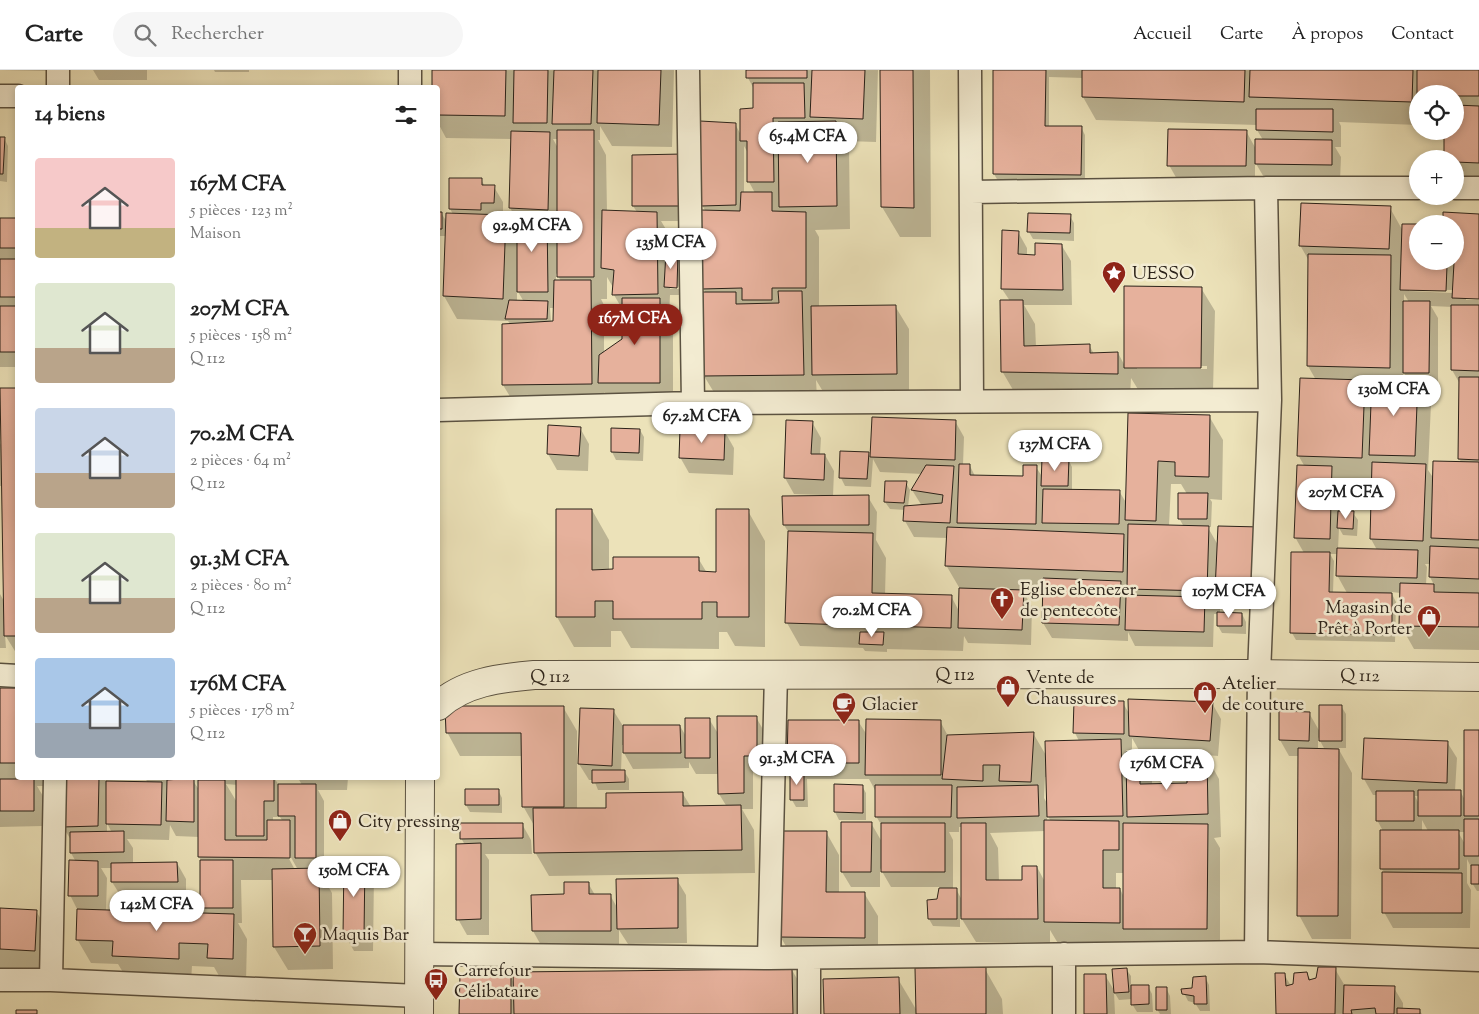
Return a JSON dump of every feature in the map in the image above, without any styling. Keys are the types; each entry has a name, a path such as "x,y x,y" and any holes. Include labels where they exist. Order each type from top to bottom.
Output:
{"street":[{"path":"58,70 58,85"},
{"path":"410,70 410,85"},
{"path":"688,70 693,404"},
{"path":"970,70 972,401"},
{"path":"0,96 15,96"},
{"path":"1256,952 1258,674 1270,400 1266,188"},
{"path":"971,192 1409,188"},
{"path":"1464,188 1479,188"},
{"path":"440,410 693,404 1270,400"},
{"path":"769,958 776,674"},
{"name":"Q 112","path":"440,705 468,687 500,678 534,675 1258,674 1479,677"},
{"path":"0,675 15,676"},
{"path":"51,980 55,780"},
{"path":"0,980 51,980 419,1005 420,780"},
{"path":"419,954 809,958 1256,952 1479,960"},
{"path":"1064,954 1064,1014"},
{"path":"809,958 809,1014"}],"building":[{"path":"432,70 506,70 505,116 440,115 440,85 432,85"},
{"path":"514,70 548,70 547,123 513,123"},
{"path":"554,70 593,70 591,124 552,124"},
{"path":"598,70 661,70 659,125 597,123"},
{"path":"746,70 807,70 807,78 746,78"},
{"path":"812,70 865,70 863,119 810,117"},
{"path":"880,70 913,70 914,208 881,207"},
{"path":"993,70 1046,70 1045,126 1082,126 1081,175 993,174"},
{"path":"1082,70 1245,70 1244,102 1082,97"},
{"path":"1250,70 1413,70 1413,85 1409,85 1409,102 1249,97"},
{"path":"1417,70 1479,70 1479,96 1464,96 1464,85 1417,85"},
{"path":"753,83 804,83 805,118 773,118 774,182 747,182 747,141 740,141 740,109 753,108"},
{"path":"1464,105 1479,106 1479,163 1464,162 1464,150 1444,150 1444,140 1464,140"},
{"path":"1256,109 1333,109 1333,132 1256,130"},
{"path":"700,121 736,123 736,205 701,206"},
{"path":"836,121 837,206 779,207 778,122"},
{"path":"1168,129 1247,130 1246,166 1167,166"},
{"path":"557,130 594,130 594,277 557,277"},
{"path":"511,131 550,132 548,210 509,208"},
{"path":"0,137 5,137 3,174 0,174"},
{"path":"1255,139 1332,140 1332,165 1255,164"},
{"path":"683,154 683,206 632,206 632,155"},
{"path":"449,178 482,178 482,185 495,185 494,203 481,203 481,210 449,209"},
{"path":"741,192 772,192 772,211 806,212 806,288 772,288 772,300 742,300 742,288 702,289 701,210 740,211"},
{"path":"1301,203 1391,206 1389,249 1299,246"},
{"path":"602,210 657,212 658,294 612,295 614,270 601,268"},
{"path":"440,212 442,212 442,229 440,229"},
{"path":"1443,212 1479,214 1479,299 1452,298 1454,270 1464,270 1464,215 1443,215"},
{"path":"446,213 506,215 503,299 443,296"},
{"path":"1028,213 1071,214 1070,233 1027,232"},
{"path":"547,214 548,292 517,292 517,215"},
{"path":"0,218 15,218 15,248 0,248"},
{"path":"1402,224 1409,224 1409,270 1447,270 1446,291 1400,290"},
{"path":"1002,230 1019,231 1018,254 1035,255 1035,243 1062,244 1063,290 1001,289"},
{"path":"666,252 678,252 677,288 664,287"},
{"path":"1308,254 1391,255 1390,368 1307,366"},
{"path":"0,259 15,259 15,297 0,297"},
{"path":"554,280 591,280 592,384 502,385 502,324 553,321"},
{"path":"1124,286 1202,287 1201,368 1124,368"},
{"path":"778,291 802,291 804,375 703,376 701,292 736,292 736,304 779,303"},
{"path":"622,298 660,298 660,383 598,383 599,355 622,339"},
{"path":"509,300 548,301 547,319 505,319"},
{"path":"1000,300 1023,300 1024,346 1090,344 1090,353 1118,352 1118,374 1001,372"},
{"path":"1403,301 1430,301 1429,373 1403,373"},
{"path":"896,305 897,374 812,375 811,306"},
{"path":"1451,305 1479,305 1479,371 1451,370"},
{"path":"0,306 15,306 15,352 0,352"},
{"path":"1459,377 1479,377 1479,460 1458,459"},
{"path":"1300,378 1365,380 1362,458 1297,456"},
{"path":"1372,378 1418,379 1415,456 1369,455"},
{"path":"0,388 15,388 15,636 4,636"},
{"path":"1128,413 1210,415 1209,477 1175,476 1175,462 1158,461 1156,521 1125,520"},
{"path":"872,417 956,420 955,460 870,457"},
{"path":"786,420 813,421 811,454 825,454 824,480 784,478"},
{"path":"548,425 581,427 579,456 547,454"},
{"path":"611,428 640,429 639,453 611,452"},
{"path":"680,429 725,431 724,460 679,458"},
{"path":"1041,431 1055,432 1055,454 1041,454"},
{"path":"840,451 869,452 867,479 839,478"},
{"path":"1042,458 1069,458 1068,486 1041,486"},
{"path":"1433,461 1479,462 1479,540 1431,538"},
{"path":"1372,462 1426,464 1423,541 1370,539"},
{"path":"959,464 970,464 970,475 1023,476 1023,465 1037,465 1036,524 957,523"},
{"path":"926,465 954,466 950,523 903,521 904,506 942,503 943,495 911,490"},
{"path":"1297,465 1332,466 1330,539 1294,538"},
{"path":"885,481 907,481 904,503 884,502"},
{"path":"1043,489 1120,490 1119,524 1042,523"},
{"path":"1178,493 1208,493 1207,519 1178,519"},
{"path":"869,495 869,525 783,525 782,496"},
{"path":"556,509 592,509 592,570 613,569 613,557 699,557 699,571 716,572 716,509 749,509 749,617 717,617 717,602 702,602 702,619 613,619 613,601 595,601 595,617 556,617"},
{"path":"1338,511 1354,511 1353,529 1337,528"},
{"path":"1128,524 1209,526 1207,591 1127,589"},
{"path":"1218,526 1261,527 1259,593 1215,591"},
{"path":"947,527 1124,534 1123,572 945,566"},
{"path":"788,531 873,533 872,593 952,595 951,628 785,623"},
{"path":"1430,546 1479,548 1479,579 1429,577"},
{"path":"1337,548 1418,550 1417,578 1336,576"},
{"path":"1291,552 1330,552 1329,592 1392,593 1392,635 1290,633"},
{"path":"1043,578 1121,581 1119,625 1042,623"},
{"path":"1400,583 1434,584 1434,592 1479,593 1479,627 1399,626"},
{"path":"959,588 1024,590 1022,630 958,628"},
{"path":"1126,595 1205,597 1204,632 1125,630"},
{"path":"1217,612 1242,613 1242,626 1217,626"},
{"path":"860,632 884,632 883,645 859,644"},
{"path":"0,688 15,688 15,763 0,763"},
{"path":"1128,699 1213,702 1210,741 1129,736"},
{"path":"1074,701 1124,701 1124,734 1073,733"},
{"path":"1319,705 1342,705 1342,741 1319,741"},
{"path":"445,706 564,706 564,807 522,807 521,733 446,733"},
{"path":"580,708 614,709 612,766 578,764"},
{"path":"1279,711 1310,712 1309,741 1279,740"},
{"path":"717,716 757,716 757,756 744,756 744,793 718,794"},
{"path":"685,718 710,718 710,758 685,758"},
{"path":"866,719 941,720 941,775 865,775"},
{"path":"788,720 859,720 859,763 787,763"},
{"path":"623,725 680,725 681,753 623,753"},
{"path":"1464,730 1479,730 1479,816 1464,816"},
{"path":"1034,732 1031,782 999,781 1000,765 983,765 983,781 942,779 947,735"},
{"path":"1364,738 1448,741 1447,783 1362,779"},
{"path":"1121,739 1123,816 1047,817 1045,741"},
{"path":"1298,748 1339,749 1338,916 1297,916"},
{"path":"1140,751 1140,784 1187,783 1187,755 1207,755 1208,814 1127,817 1126,752"},
{"path":"592,770 625,770 625,782 592,783"},
{"path":"790,772 804,772 804,800 790,800"},
{"path":"0,779 34,780 34,811 0,811"},
{"path":"63,780 99,780 98,826 62,827"},
{"path":"167,780 194,780 194,822 166,821"},
{"path":"198,780 225,780 225,840 267,840 267,820 290,820 290,858 198,857"},
{"path":"236,780 274,780 274,801 264,801 264,836 236,836"},
{"path":"106,781 162,782 161,825 106,824"},
{"path":"278,784 316,784 316,858 295,858 295,816 278,816"},
{"path":"834,784 863,785 863,813 834,812"},
{"path":"875,785 952,785 951,817 875,817"},
{"path":"1038,785 1039,816 957,818 957,787"},
{"path":"465,789 499,789 499,805 465,805"},
{"path":"1418,790 1461,790 1461,816 1418,816"},
{"path":"1376,791 1414,791 1414,821 1376,821"},
{"path":"683,792 683,806 741,805 742,850 534,853 533,808 606,808 606,793"},
{"path":"1464,819 1479,819 1479,856 1464,856"},
{"path":"1044,820 1119,821 1119,850 1103,850 1103,888 1120,888 1120,923 1044,922"},
{"path":"841,822 872,822 871,872 841,872"},
{"path":"460,823 523,823 523,838 460,839"},
{"path":"881,823 945,823 945,872 881,872"},
{"path":"961,823 986,823 986,880 1022,880 1022,866 1037,866 1038,919 961,919"},
{"path":"1123,823 1208,824 1207,929 1123,929"},
{"path":"1380,830 1459,830 1459,869 1380,869"},
{"path":"124,831 124,852 70,853 70,832"},
{"path":"779,831 827,831 826,892 865,892 865,938 779,937"},
{"path":"481,843 481,919 456,920 456,844"},
{"path":"344,859 365,859 364,936 343,936"},
{"path":"69,860 98,861 98,896 68,896"},
{"path":"200,860 233,860 233,908 200,908"},
{"path":"177,862 178,882 111,882 111,863"},
{"path":"1471,865 1479,865 1479,884 1471,884"},
{"path":"319,868 320,946 273,947 272,869"},
{"path":"1382,872 1462,873 1462,913 1382,913"},
{"path":"678,878 678,928 617,929 616,879"},
{"path":"564,882 589,882 589,894 611,894 611,931 532,931 531,895 564,894"},
{"path":"939,888 957,888 957,919 928,919 927,900 937,899"},
{"path":"0,908 37,910 35,951 0,949"},
{"path":"77,909 234,914 233,959 207,958 208,944 179,943 179,959 112,956 113,941 76,940"},
{"path":"986,967 986,1014 916,1014 915,968"},
{"path":"1318,967 1336,967 1335,1014 1276,1014 1275,973 1285,973 1286,986 1293,984 1294,973 1307,972 1309,980 1316,978"},
{"path":"1127,968 1129,992 1114,993 1112,969"},
{"path":"792,969 793,1014 514,1014 513,972"},
{"path":"1084,974 1106,974 1107,1014 1084,1014"},
{"path":"460,975 511,976 511,1014 459,1014"},
{"path":"1206,976 1207,1004 1194,1004 1194,996 1182,994 1181,989 1192,988 1193,977"},
{"path":"899,977 900,1014 824,1014 823,979"},
{"path":"1131,985 1149,985 1149,1004 1131,1005"},
{"path":"1344,985 1395,986 1394,1014 1376,1014 1375,1008 1351,1010 1352,1014 1343,1014"},
{"path":"1156,987 1167,987 1167,1010 1156,1010"},
{"path":"1397,1008 1420,1009 1420,1014 1397,1014"},
{"path":"16,1010 37,1010 37,1014 16,1014"}],"place":[{"name":"UESSO","path":"1114,294"},
{"name":"Eglise ebenezer de pentecôte","path":"1002,620"},
{"name":"Magasin de Prêt à Porter","path":"1429,638"},
{"name":"Vente de Chaussures","path":"1008,708"},
{"name":"Atelier de couture","path":"1205,714"},
{"name":"Glacier","path":"844,725"},
{"name":"City pressing","path":"340,842"},
{"name":"Maquis Bar","path":"305,955"},
{"name":"Carrefour Célibataire","path":"436,1001"}]}
